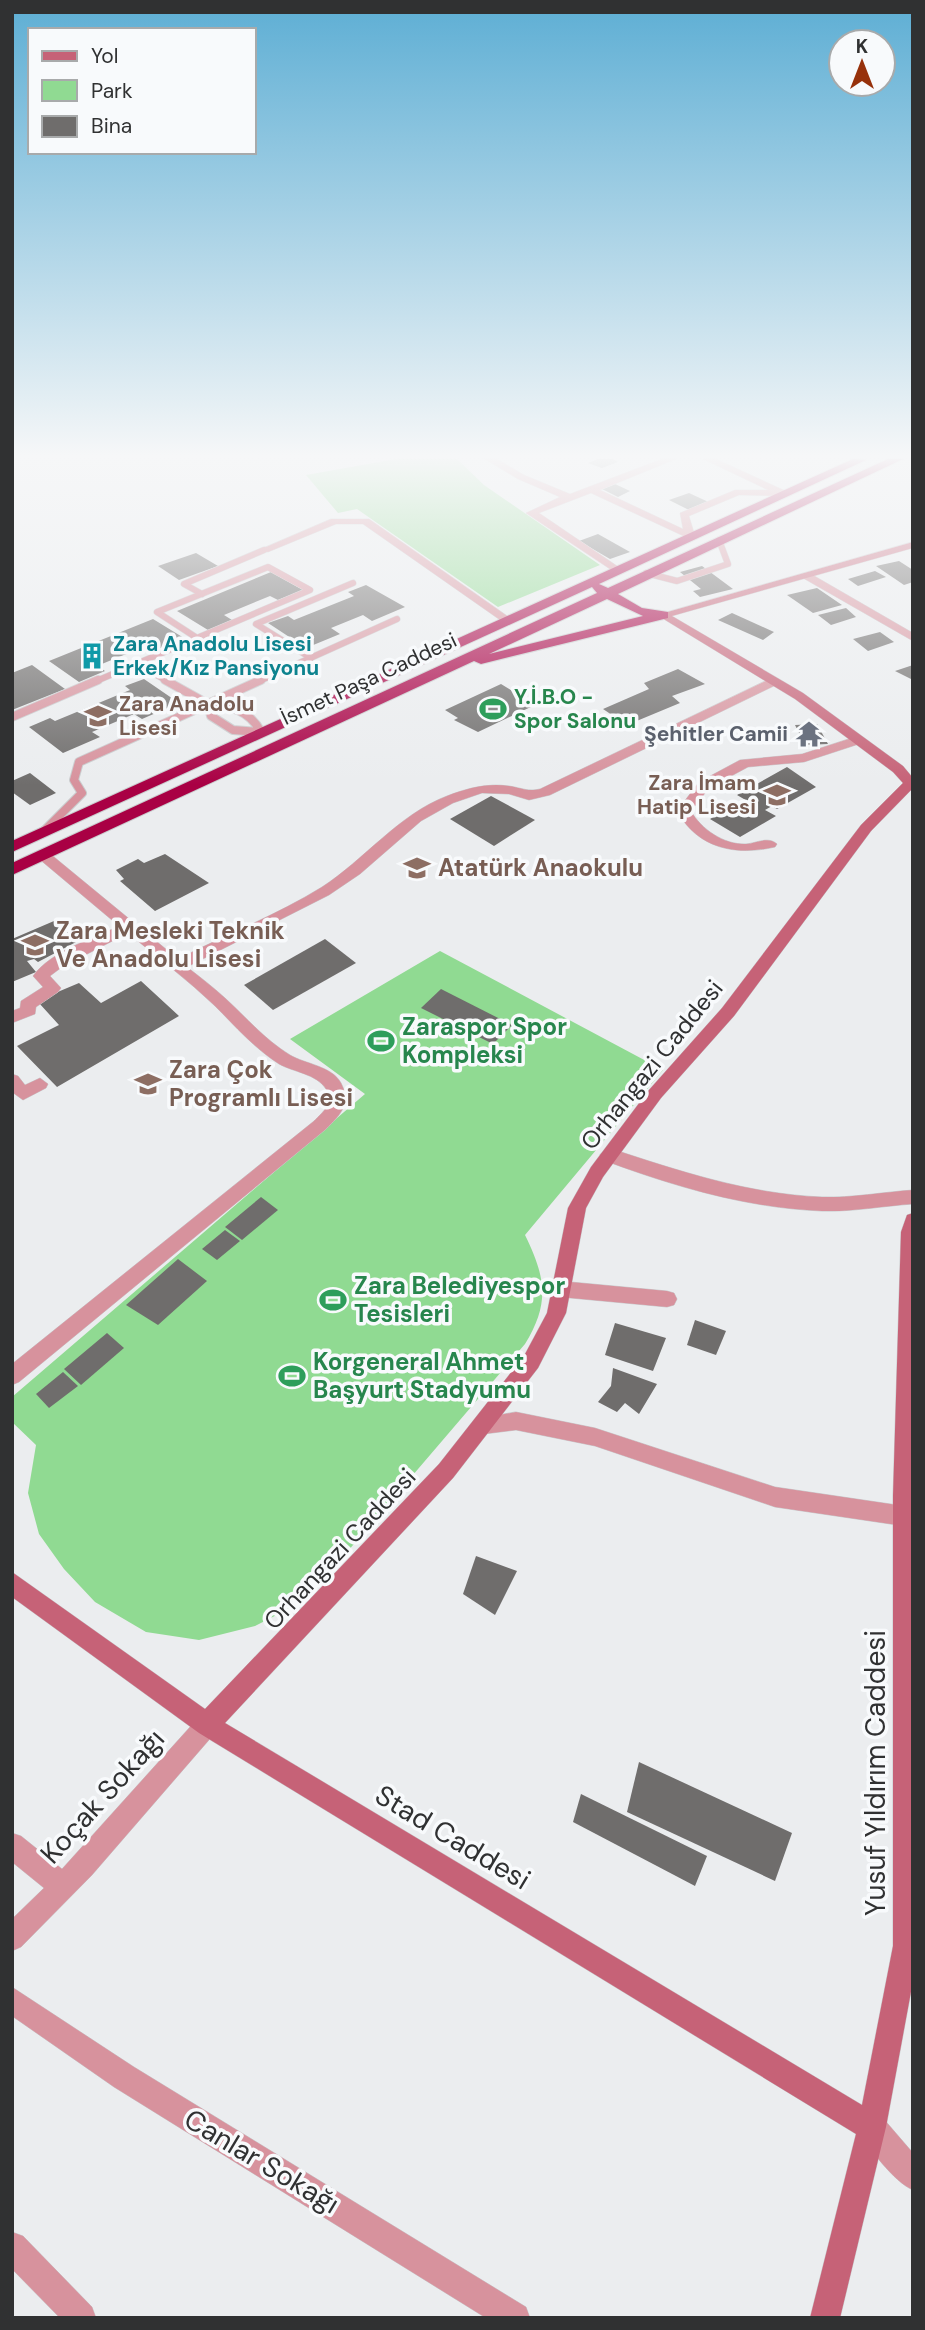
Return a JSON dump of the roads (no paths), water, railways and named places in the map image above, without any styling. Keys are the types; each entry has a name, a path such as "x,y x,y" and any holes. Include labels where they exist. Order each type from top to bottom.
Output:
{"highway":[{"name":"İsmet Paşa Caddesi","path":"12,847 621,568"},
{"name":"İsmet Paşa Caddesi","path":"12,870 658,568"},
{"name":"Orhangazi Caddesi","path":"602,576 653,605 663,615"},
{"name":"Orhangazi Caddesi","path":"587,583 638,611 663,615"},
{"path":"434,672 663,615"}],"street":[{"path":"433,568 508,620"},
{"path":"613,568 616,570"},
{"path":"663,615 835,568"},
{"path":"807,576 913,638"},
{"name":"Orhangazi Caddesi","path":"207,1725 437,1481 484,1425 531,1362 556,1313 577,1208 609,1155 655,1094 729,1012 866,828 910,783 898,769 774,681 663,615"},
{"path":"176,966 324,892 355,871 416,818 448,800 481,789 510,790 529,796 545,792 774,681"},
{"path":"770,844 741,849 717,840 690,825 684,811 705,785 744,763 804,758 858,740"},
{"path":"12,1376 334,1110 338,1098 333,1084 317,1073 287,1061 259,1042 176,966 43,855"},
{"path":"12,1018 29,1010 27,1005 53,988 41,976 57,963 128,927"},
{"path":"12,1080 23,1094 40,1084"},
{"path":"609,1155 655,1173 750,1196 814,1204 913,1197"},
{"name":"Yusuf Yıldırım Caddesi","path":"825,2318 872,2127 905,1946 904,1516 910,1232 913,1220"},
{"path":"560,1289 667,1299"},
{"path":"484,1425 516,1421 595,1437 775,1497 904,1516"},
{"name":"Stad Caddesi","path":"12,1583 207,1725 872,2127"},
{"name":"Koçak Sokağı","path":"12,1938 63,1887 207,1725"},
{"path":"12,1845 63,1887"},
{"name":"Canlar Sokağı","path":"12,2000 124,2077 515,2318"},
{"path":"872,2127 913,2176"},
{"path":"12,2247 81,2318"}],"lane":[{"path":"202,594 184,584 222,568"},
{"path":"198,638 157,612 266,568"},
{"path":"12,717 310,590 269,568"},
{"path":"646,573 677,581 717,568"},
{"path":"311,658 256,624 353,583"},
{"path":"41,834 82,793 74,780 79,762 397,619"},
{"path":"136,664 208,704 234,706 256,720 261,733 233,730 211,716 208,704"}],"place":[{"name":"Zara Anadolu Lisesi Erkek/Kız Pansiyonu","path":"92,656"},
{"name":"Y.İ.B.O - Spor Salonu","path":"493,709"},
{"name":"Zara Anadolu Lisesi","path":"98,716"},
{"name":"Şehitler Camii","path":"809,734"},
{"name":"Zara İmam Hatip Lisesi","path":"777,795"},
{"name":"Atatürk Anaokulu","path":"417,868"},
{"name":"Zara Mesleki Teknik Ve Anadolu Lisesi","path":"35,945"},
{"name":"Zaraspor Spor Kompleksi","path":"381,1041"},
{"name":"Zara Çok Programlı Lisesi","path":"148,1084"},
{"name":"Zara Belediyespor Tesisleri","path":"333,1300"},
{"name":"Korgeneral Ahmet Başyurt Stadyumu","path":"292,1376"}]}
